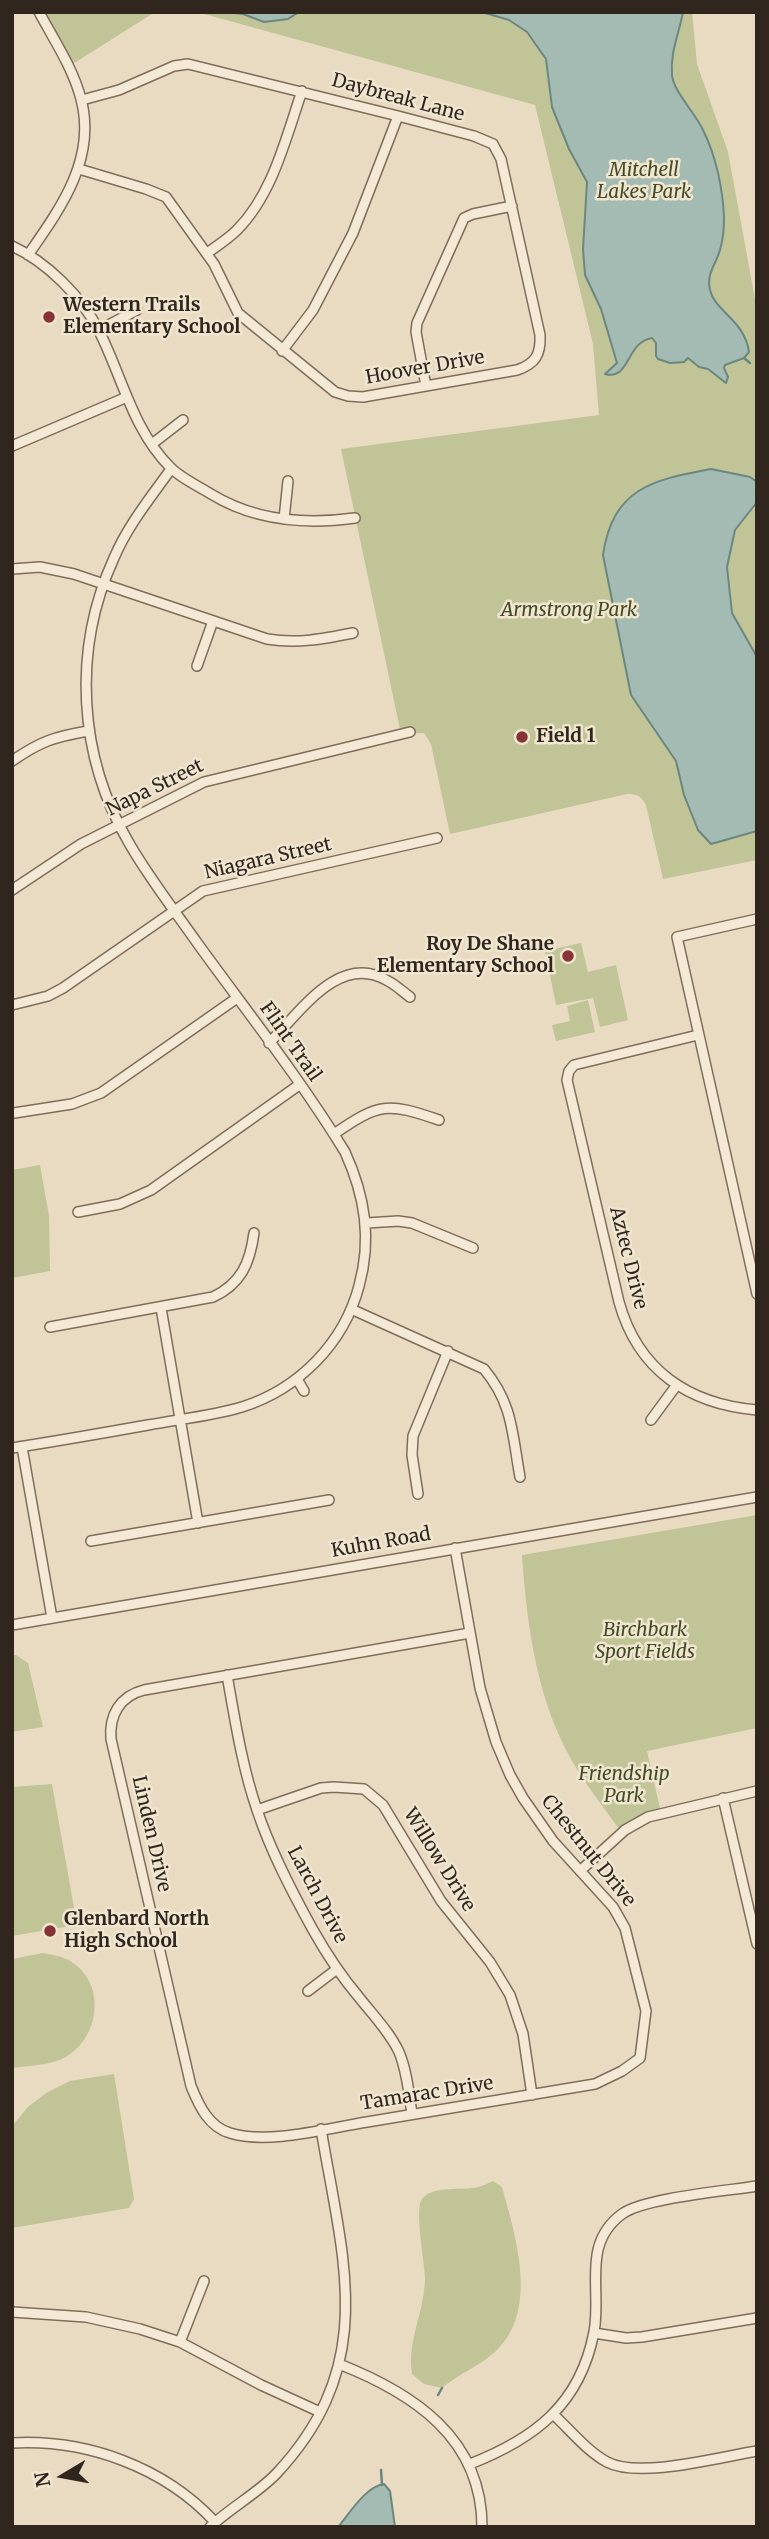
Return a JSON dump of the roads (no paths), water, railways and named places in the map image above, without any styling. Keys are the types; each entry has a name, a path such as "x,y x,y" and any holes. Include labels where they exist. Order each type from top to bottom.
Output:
{"street":[{"path":"28,255 60,209 79,169 84,139 82,100 66,62 38,12"},
{"name":"Daybreak Lane","path":"82,100 119,90 183,64 302,91 474,136 493,144 501,159 540,335 536,359"},
{"path":"207,253 239,228 261,195 274,170 302,91"},
{"path":"282,351 313,310 353,233 398,116"},
{"name":"Hoover Drive","path":"79,169 166,197 207,253 238,313 335,392 348,397 363,397 517,370 531,365 536,359"},
{"path":"426,386 416,332 417,323 464,218 512,206"},
{"path":"12,246 28,255 66,287 99,330 127,397 152,444 172,469 224,502 252,513 324,522 355,518"},
{"path":"99,330 137,310"},
{"path":"12,446 127,397"},
{"path":"152,444 183,420"},
{"name":"Flint Trail","path":"17,1448 180,1419 244,1406 262,1399 297,1379 326,1350 351,1309 363,1271 366,1223 355,1174 334,1134 142,864 103,789 88,730 87,657 96,607 111,562 130,527 172,469"},
{"path":"284,519 288,481"},
{"path":"12,569 52,568 267,639 283,642 311,641 353,633"},
{"path":"197,666 213,621"},
{"path":"12,761 42,741 88,730"},
{"name":"Napa Street","path":"12,890 81,844 220,776 410,732"},
{"name":"Niagara Street","path":"12,1005 48,996 63,988 203,891 437,838"},
{"path":"757,919 677,937 757,1294"},
{"path":"269,1043 317,992 342,977 362,974 381,977 410,998"},
{"path":"14,1113 72,1104 101,1093 237,998"},
{"name":"Aztec Drive","path":"698,1035 574,1065 567,1080 623,1317 641,1352 676,1386 715,1404 757,1410"},
{"path":"78,1212 120,1204 151,1190 299,1085"},
{"path":"334,1134 369,1111 383,1107 405,1108 439,1120"},
{"path":"366,1223 412,1223 472,1248"},
{"path":"50,1327 200,1301 227,1290 236,1283 248,1264 254,1233"},
{"path":"161,1308 198,1523"},
{"path":"351,1309 484,1369 498,1385 509,1413 520,1477"},
{"path":"418,1494 412,1455 413,1436 448,1351"},
{"path":"297,1379 304,1391"},
{"path":"651,1420 676,1386"},
{"path":"17,1448 52,1618"},
{"name":"Kuhn Road","path":"12,1625 757,1497"},
{"path":"91,1541 329,1500"},
{"name":"Chestnut Drive","path":"456,1548 488,1719 510,1775 538,1821 613,1907 631,1944 646,2011 640,2058"},
{"path":"227,1675 470,1633"},
{"name":"Linden Drive","path":"215,2127 198,2104 191,2086 111,1739 111,1723 117,1707 138,1691 227,1675"},
{"name":"Larch Drive","path":"227,1675 246,1771 257,1810 289,1885 337,1969 399,2052 412,2114"},
{"name":"Willow Drive","path":"257,1810 321,1788 334,1787 364,1789 383,1805 441,1901 490,1962 510,1995 523,2034 532,2095"},
{"path":"580,1871 625,1830 648,1817 757,1791"},
{"path":"723,1798 757,1944"},
{"path":"308,1991 337,1969"},
{"name":"Tamarac Drive","path":"215,2127 228,2133 260,2139 532,2095 604,2081 640,2058"},
{"path":"12,2443 42,2443 83,2449 129,2463 185,2495 213,2525 275,2476 293,2455 320,2412 339,2364 346,2317 346,2287 321,2129"},
{"path":"470,2464 519,2442 554,2415 580,2373 594,2333 596,2260 605,2230 629,2210 644,2204 757,2186"},
{"path":"180,2342 204,2281"},
{"path":"12,2312 86,2316 140,2329 180,2342 261,2385 320,2412"},
{"path":"594,2333 642,2337 757,2318"},
{"path":"339,2364 366,2374 421,2406 445,2429 470,2464 480,2501 482,2527"},
{"path":"554,2415 604,2461 626,2469 646,2469 757,2451"}],"water":[{"path":"225,12 299,12 288,19 264,22 243,14"},
{"path":"482,12 683,12 674,51 673,81 708,140 718,173 723,207 723,238 710,274 710,290 717,304 742,331 749,352 744,358 725,365 728,377 726,383 688,358 684,362 670,363 658,359 656,343 652,338 637,346 619,372 613,375 605,374 617,363 601,309 585,275 583,249 587,182 569,149 552,107 546,59 527,32 509,20"},
{"path":"711,469 750,477 757,482 757,502 735,530 727,567 732,613 757,657 757,831 711,844 698,830 684,795 676,761 631,695 603,555 608,533 626,501 654,483"},
{"path":"384,2484 390,2491 395,2527 338,2527 364,2495"}],"waterway":[{"path":"744,358 750,363"},
{"path":"438,2395 442,2388"},
{"path":"381,2470 382,2485"}],"place":[{"name":"Western Trails Elementary School","path":"49,317"},
{"name":"Field 1","path":"522,737"},
{"name":"Roy De Shane Elementary School","path":"568,956"},
{"name":"Glenbard North High School","path":"50,1931"}],"park label":[{"name":"Mitchell Lakes Park","path":"644,182"},
{"name":"Armstrong Park","path":"569,611"},
{"name":"Birchbark Sport Fields","path":"645,1642"},
{"name":"Friendship Park","path":"624,1786"}]}
